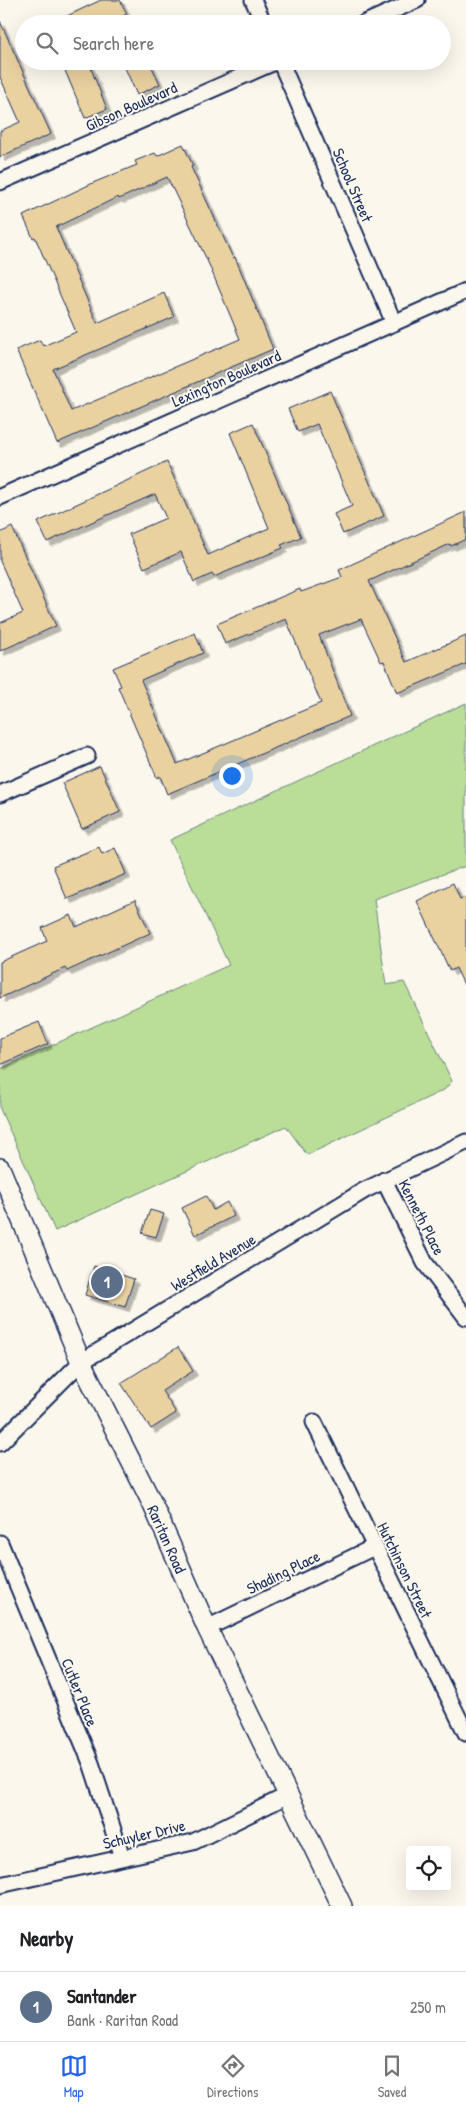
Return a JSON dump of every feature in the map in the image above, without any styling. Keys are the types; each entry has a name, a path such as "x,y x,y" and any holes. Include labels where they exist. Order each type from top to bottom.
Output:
{"main road":[{"name":"Raritan Road","path":"0,1168 81,1362 152,1503 207,1628 342,1906"}],"street":[{"path":"253,0 260,15"},
{"path":"383,15 417,0"},
{"name":"Gibson Boulevard","path":"0,182 257,70"},
{"name":"School Street","path":"282,70 394,323"},
{"name":"Lexington Boulevard","path":"0,497 466,291"},
{"path":"0,794 87,756"},
{"name":"Westfield Avenue","path":"0,1443 81,1362 365,1190 466,1142"},
{"name":"Kenneth Place","path":"384,1180 425,1263 466,1317"},
{"name":"Hutchinson Street","path":"314,1422 466,1733"},
{"name":"Cutler Place","path":"0,1543 91,1763 122,1857"},
{"name":"Shading Place","path":"207,1628 374,1547"},
{"name":"Schuyler Drive","path":"0,1886 193,1842 288,1795"}],"green space":[{"path":"466,703 466,866 374,899 386,985 404,982 452,1081 444,1090 307,1155 286,1126 55,1231 0,1109 0,1069 229,965 170,840"}],"building":[{"path":"101,0 120,0 127,14 125,15 69,15"},
{"path":"0,21 15,54 15,70 22,70 51,134 0,157 0,131 20,122 0,77"},
{"path":"65,70 92,70 107,109 85,118"},
{"path":"126,70 153,70 160,84 137,95"},
{"path":"183,144 193,166 191,167 233,258 235,257 273,349 57,443 16,350 40,340 43,346 76,332 35,237 33,238 23,216 95,182 137,165 135,161 155,153 157,156","holes":["167,177 207,260 240,339 71,411 53,369 174,317 164,293 97,323 56,227 118,197 119,199"]},
{"path":"330,391 384,516 343,534 334,514 352,506 317,424 298,432 288,409"},
{"path":"253,423 301,537 281,545 283,548 214,577 212,574 194,582 181,552 144,568 129,534 166,518 155,494 47,542 38,522 167,462 208,555 269,528 230,433"},
{"path":"466,512 466,539 451,546 450,544 369,581 406,662 466,636 466,664 397,693 384,661 381,662 361,619 319,635 350,716 167,794 160,776 157,778 118,687 121,686 113,668 195,633 203,653 141,680 177,764 321,703 286,619 225,644 217,624 300,589 301,592 342,577 339,570"},
{"path":"12,527 56,626 0,651 0,623 23,613 0,561 0,533"},
{"path":"100,766 120,812 82,829 62,783"},
{"path":"99,847 102,854 115,848 126,874 67,899 53,866"},
{"path":"453,883 460,899 466,897 466,989 456,968 450,971 417,901"},
{"path":"135,900 150,933 67,971 65,968 0,998 0,962 47,941 42,928 71,915 76,927"},
{"path":"39,1022 48,1044 0,1065 0,1038"},
{"path":"206,1196 213,1210 227,1202 234,1216 195,1235 182,1208"},
{"path":"150,1210 164,1214 156,1237 142,1233"},
{"path":"94,1266 134,1279 125,1307 85,1295"},
{"path":"178,1347 193,1371 162,1391 176,1413 151,1429 121,1383"}],"place":[{"name":"Santander","path":"107,1282"}]}
